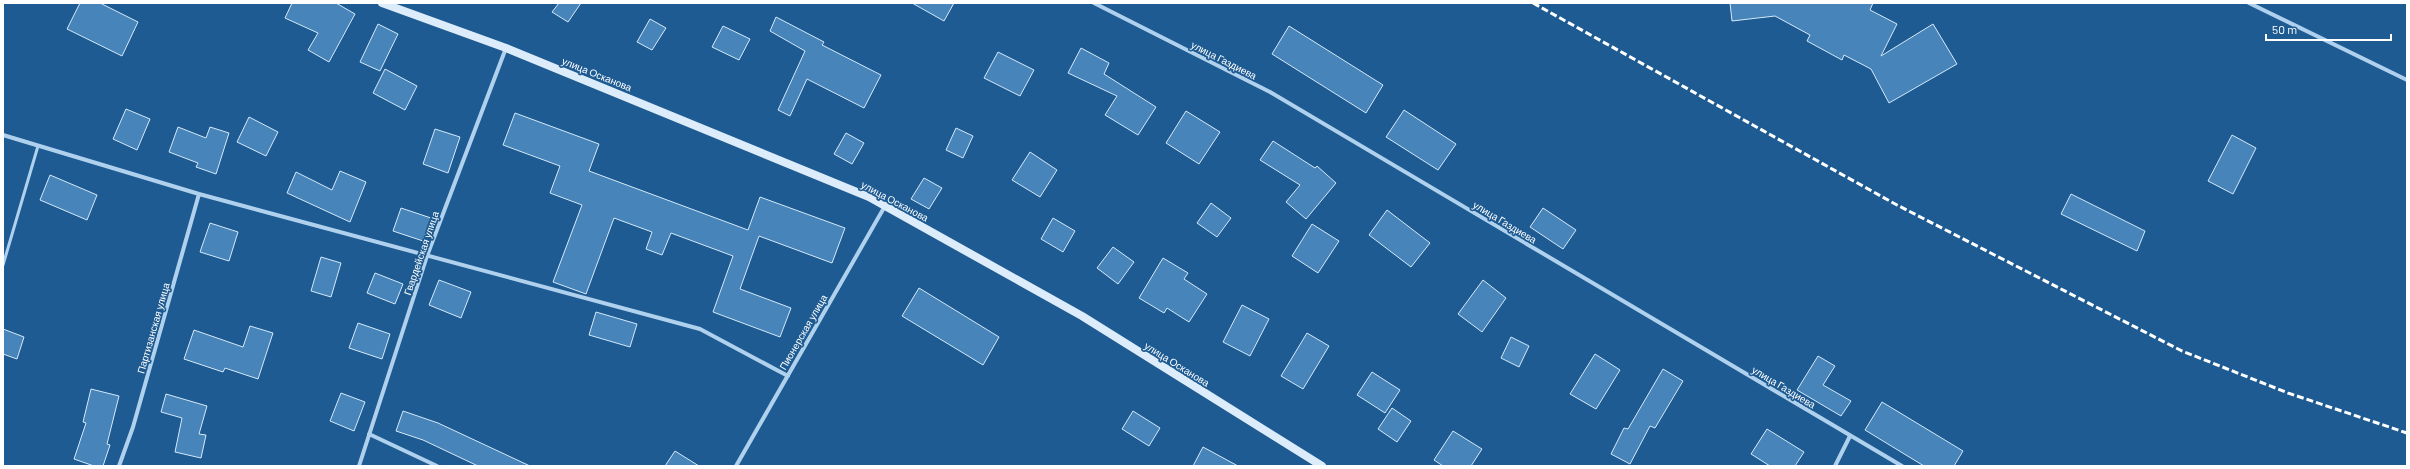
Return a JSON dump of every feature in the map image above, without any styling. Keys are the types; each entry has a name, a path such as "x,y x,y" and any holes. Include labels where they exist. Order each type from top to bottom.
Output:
{"main road":[{"name":"улица Осканова","path":"382,3 506,48 869,197 1082,316 1322,466"}],"street":[{"name":"улица Газдиева","path":"1094,3 1270,92 1902,466"},
{"path":"2249,3 2407,80"},
{"name":"Гвардейская улица","path":"359,466 427,256 506,48"},
{"path":"3,135 199,194 700,329 788,376"},
{"name":"Партизанская улица","path":"119,466 133,427 199,194"},
{"name":"Пионерская улица","path":"736,466 885,206"},
{"path":"369,434 437,466"},
{"path":"1835,466 1850,436"}],"lane":[{"path":"3,265 38,146"}],"building":[{"path":"80,3 100,3 138,22 122,56 67,29"},
{"path":"292,3 336,3 355,14 329,62 308,50 318,33 285,18"},
{"path":"559,3 581,3 568,22 552,12"},
{"path":"912,3 954,3 944,21"},
{"path":"1730,3 1873,3 1870,10 1897,24 1881,56 1933,24 1957,64 1889,103 1871,69 1844,55 1842,60 1807,41 1810,35 1775,16 1732,21"},
{"path":"776,17 824,42 822,45 881,75 864,108 807,79 790,116 778,110 805,51 770,31"},
{"path":"650,19 666,28 652,50 637,42"},
{"path":"378,24 398,34 380,71 360,62"},
{"path":"723,26 750,39 739,60 712,47"},
{"path":"1289,26 1383,85 1366,113 1272,54"},
{"path":"1081,48 1109,63 1104,74 1156,107 1138,135 1105,115 1117,96 1068,73"},
{"path":"998,52 1034,70 1020,96 984,78"},
{"path":"385,69 417,86 405,110 373,93"},
{"path":"126,109 150,119 137,150 113,139"},
{"path":"1404,110 1456,144 1438,170 1386,137"},
{"path":"1186,111 1220,132 1199,164 1166,143"},
{"path":"515,113 599,144 589,171 748,230 760,197 845,228 832,263 759,236 740,289 791,308 780,337 713,312 733,256 671,233 662,255 646,249 652,232 614,218 586,294 553,282 582,205 550,193 560,166 503,145"},
{"path":"249,117 278,132 266,156 237,142"},
{"path":"178,127 206,138 210,127 229,133 216,174 196,167 198,163 169,152"},
{"path":"956,128 973,136 963,158 946,150"},
{"path":"435,129 460,137 448,173 423,164"},
{"path":"846,133 864,143 852,164 834,154"},
{"path":"2232,135 2256,148 2233,194 2208,181"},
{"path":"1273,141 1315,168 1317,166 1336,183 1306,219 1286,202 1300,185 1260,160"},
{"path":"1030,152 1057,170 1040,197 1012,180"},
{"path":"340,171 366,182 350,222 287,193 296,172 332,190"},
{"path":"50,175 97,195 87,220 40,200"},
{"path":"924,178 942,188 929,209 911,199"},
{"path":"2071,194 2145,231 2137,251 2061,214"},
{"path":"1211,203 1231,218 1217,237 1197,223"},
{"path":"401,208 431,218 423,241 393,231"},
{"path":"1543,208 1576,230 1563,249 1530,227"},
{"path":"1387,210 1430,243 1411,267 1369,235"},
{"path":"1053,218 1075,231 1063,252 1041,239"},
{"path":"210,223 238,232 229,261 200,252"},
{"path":"1312,224 1339,241 1318,273 1292,256"},
{"path":"1113,247 1134,262 1118,284 1097,268"},
{"path":"321,257 341,263 331,297 311,291"},
{"path":"1163,258 1188,273 1184,279 1207,294 1189,322 1167,308 1164,313 1139,298"},
{"path":"375,273 403,284 395,304 367,293"},
{"path":"439,280 471,292 461,318 429,305"},
{"path":"1483,280 1506,298 1482,332 1458,314"},
{"path":"919,288 999,337 983,365 902,316"},
{"path":"1242,305 1269,319 1250,356 1223,342"},
{"path":"596,312 637,324 630,347 589,335"},
{"path":"358,323 390,334 382,359 349,348"},
{"path":"250,326 273,333 258,379 225,368 223,372 184,359 194,330 243,347"},
{"path":"3,329 24,337 17,359 3,354"},
{"path":"1307,333 1329,346 1303,389 1281,376"},
{"path":"1511,337 1529,346 1519,367 1501,358"},
{"path":"1595,354 1620,370 1596,409 1570,394"},
{"path":"1818,356 1835,366 1823,385 1851,401 1841,416 1797,390"},
{"path":"1663,369 1683,381 1655,428 1650,426 1630,464 1611,454 1624,428 1628,429"},
{"path":"1372,372 1400,390 1385,413 1357,395"},
{"path":"91,389 119,396 107,444 110,445 103,466 94,466 74,459 86,423 83,422"},
{"path":"341,393 365,402 354,431 330,421"},
{"path":"166,394 207,406 199,434 206,435 201,458 175,452 182,418 161,412"},
{"path":"1882,402 1963,451 1954,466 1924,466 1865,430"},
{"path":"1392,408 1411,421 1397,442 1378,429"},
{"path":"403,411 438,423 530,466 478,466 423,440 396,431"},
{"path":"1133,411 1160,428 1149,446 1122,429"},
{"path":"1767,429 1804,452 1795,466 1770,466 1751,454"},
{"path":"1453,431 1482,449 1471,466 1443,466 1434,460"},
{"path":"1203,447 1238,466 1193,466"},
{"path":"675,451 699,466 665,466"}],"railway":[{"path":"1533,3 1897,205 2182,351 2288,393 2407,433"}]}
